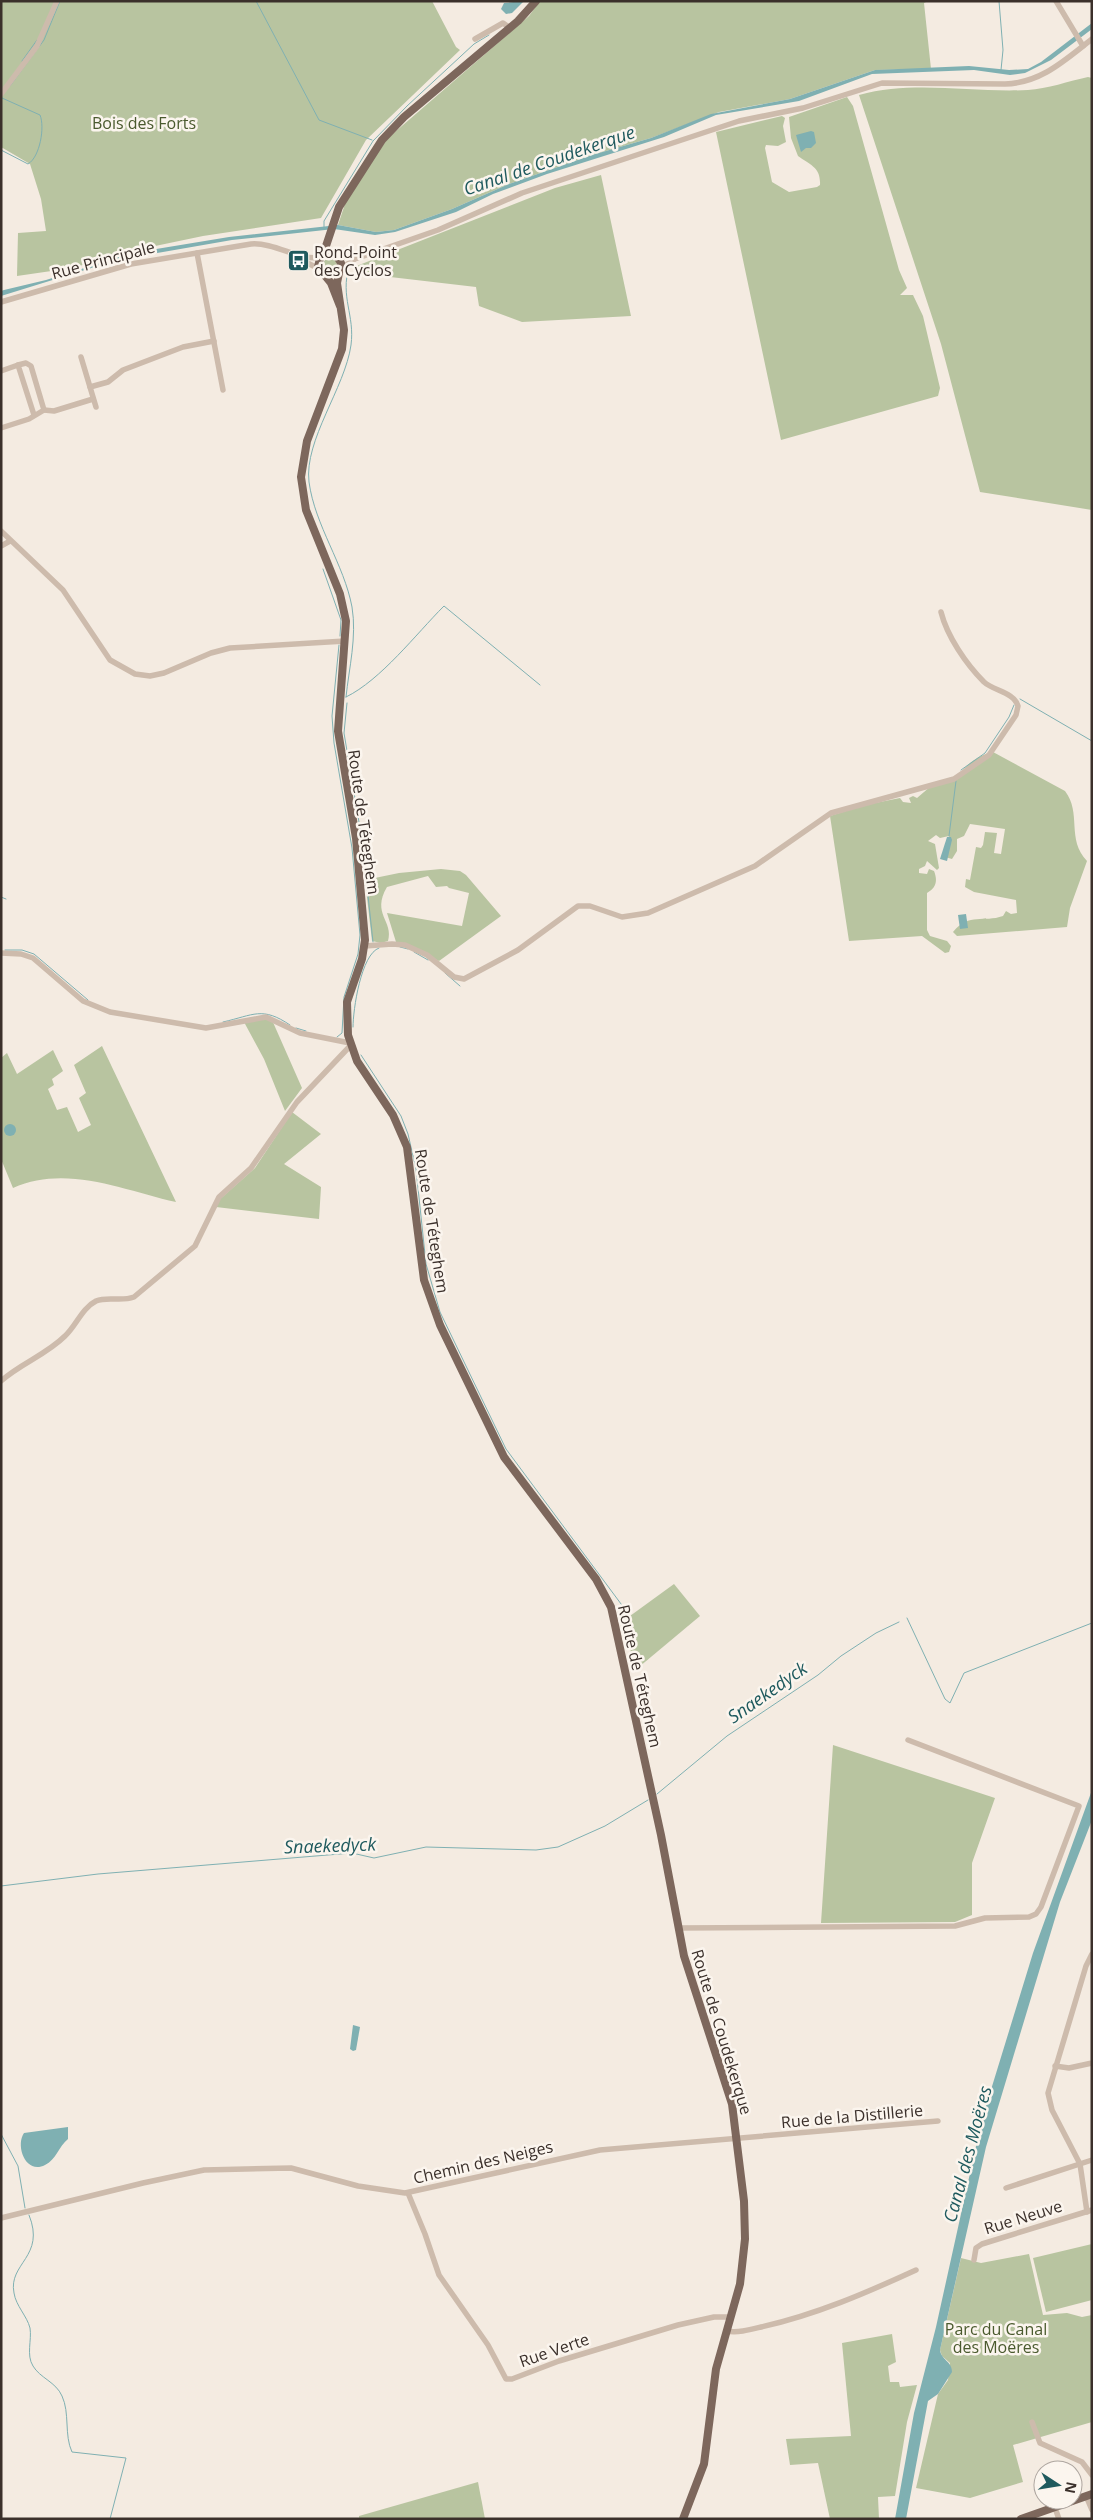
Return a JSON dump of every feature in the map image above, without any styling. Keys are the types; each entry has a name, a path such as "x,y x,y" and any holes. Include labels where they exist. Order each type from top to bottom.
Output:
{"main road":[{"path":"331,232 336,256 340,262 339,270 332,276 326,276 319,269 322,256 341,204 363,167 388,132 510,28 536,1"},
{"path":"322,256 336,256"},
{"name":"Route de Téteghem","path":"339,270 337,283 344,330 341,354 308,441 301,477 306,510 342,602 346,621 338,734 357,843 364,946 347,1005 346,1023 350,1044 359,1064 393,1115 407,1146 424,1280 440,1325 504,1456 596,1579 610,1604 652,1791"},
{"name":"Route de Téteghem","path":"326,276 331,283 340,306"},
{"name":"Route de Coudekerque","path":"652,1791 678,1928 688,1970 730,2096 744,2190 745,2239 742,2276 715,2376 706,2456 684,2518"},
{"path":"1021,2519 1049,2510"}],"street":[{"path":"1,94 37,46 56,1"},
{"path":"1056,1 1081,44"},
{"path":"475,39 504,23 510,28"},
{"path":"339,270 349,262 438,230 522,193 728,124 803,108 878,84 900,82 1020,83 1046,73 1081,44 1092,39"},
{"name":"Rue Principale","path":"1,302 125,265 242,246 266,244 310,258 322,256"},
{"name":"Rue Principale","path":"242,246 273,250 303,260 319,269"},
{"path":"197,253 223,390"},
{"path":"336,256 371,253"},
{"path":"90,388 108,382 123,370 183,347 214,341"},
{"path":"81,357 96,407"},
{"path":"1,371 26,363 30,364 44,410"},
{"path":"18,365 34,415"},
{"path":"1,428 29,420 44,410 52,411 94,399"},
{"path":"1,531 61,587 110,660 135,674 150,676 164,674 211,652 230,648 345,641"},
{"path":"1,546 10,541"},
{"path":"364,946 405,945 427,955 454,977 466,978 521,948 578,906 590,906 622,918 648,913 751,868 831,812 956,778 989,755 1016,715 1018,706 1012,697 991,687 982,679 955,642 941,612"},
{"path":"1,954 21,954 33,958 80,999 106,1012 206,1028 266,1017 300,1033 350,1044"},
{"path":"1,1382 18,1367 57,1344 91,1304 103,1299 122,1300 134,1297 193,1249 203,1235 219,1197 251,1168 297,1102 350,1044"},
{"path":"678,1928 955,1926 985,1918 1035,1915 1041,1907 1079,1806 908,1740"},
{"path":"1089,2211 1080,2164 1049,2103 1049,2088 1086,1966 1092,1954"},
{"path":"1055,2066 1069,2068 1092,2063"},
{"name":"Rue de la Distillerie","path":"737,2140 938,2121"},
{"name":"Chemin des Neiges","path":"1,2218 164,2178 222,2169 291,2168 358,2186 408,2192 594,2150 737,2140"},
{"path":"1006,2188 1092,2160"},
{"name":"Rue Verte","path":"408,2192 439,2275 490,2348 506,2379 512,2379 558,2361 678,2325 714,2317 731,2317"},
{"name":"Rue Neuve","path":"974,2260 976,2248 980,2244 1089,2211"},
{"path":"726,2331 740,2332 794,2318 880,2288 896,2277 916,2270"},
{"path":"1032,2422 1040,2443 1084,2463 1092,2475"},
{"path":"1089,2495 1092,2510"}],"green space":[{"name":"Bois des Forts","path":"1,1 432,1 456,47 460,50 366,140 321,218 203,236 136,250 72,268 17,276 18,233 46,231 41,199 30,164 1,147"},
{"path":"540,1 928,1 924,3 931,69 875,70 790,99 719,112 651,138 592,155 509,184 452,209 394,230 376,232 338,225 345,204 364,172 388,138 529,16"},
{"path":"1088,77 1092,78 1092,510 980,492 941,344 859,95 901,88 1028,90 1050,87"},
{"path":"847,97 853,106 899,270 907,288 900,295 913,295 923,316 940,388 938,396 781,440 716,132 782,116 785,118 783,126 786,142 778,146 766,145 765,148 772,182 789,192 817,187 820,185 819,174 814,167 798,156 791,138 789,117"},
{"path":"601,175 631,316 522,322 479,306 476,287 356,273 354,267 555,188"},
{"path":"330,258 335,260 337,265 335,270 330,272 325,270 323,265 325,260"},
{"path":"993,752 1065,791 1070,799 1073,808 1077,844 1087,861 1070,908 1067,927 957,936 953,932 965,922 971,920 996,918 1003,916 1006,911 1011,914 1017,913 1016,900 974,892 965,887 966,879 970,880 976,847 981,848 983,845 985,832 997,833 994,853 1001,854 1005,829 970,824 964,836 957,839 957,851 952,859 945,857 949,836 940,838 936,835 928,841 935,844 939,868 937,870 927,861 925,866 919,869 919,873 927,874 929,869 934,871 935,884 927,893 927,930 930,936 947,941 951,946 949,952 945,953 922,936 849,941 830,816 865,805 900,798 903,802 911,803 909,798 913,796 917,798 931,786 961,775 974,760"},
{"path":"441,869 460,871 466,875 501,916 439,961 396,942 387,913 462,926 469,893 447,886 436,887 428,876 387,887 381,904 388,928 388,941 381,943 372,941 365,880 399,873"},
{"path":"258,1019 272,1020 302,1088 285,1111 264,1059 244,1022"},
{"path":"102,1046 176,1202 115,1186 74,1179 53,1178 33,1181 13,1188 1,1159 1,1058 7,1053 17,1074 53,1050 63,1071 52,1079 54,1085 48,1089 57,1110 67,1107 78,1132 91,1125 79,1098 86,1093 74,1065"},
{"path":"292,1112 321,1134 284,1164 321,1187 319,1219 216,1207 219,1200 255,1168"},
{"path":"674,1584 700,1616 633,1672 631,1669 630,1616"},
{"path":"833,1745 995,1798 972,1863 972,1915 955,1922 821,1923"},
{"path":"1092,2244 1092,2300 1046,2312 1033,2258"},
{"name":"Parc du Canal des Moëres","path":"1029,2254 1043,2315 1067,2313 1082,2317 1092,2315 1092,2422 1013,2445 1023,2482 970,2498 916,2488 938,2394 948,2380 950,2363 942,2356 940,2350 961,2258 981,2263"},
{"path":"892,2334 896,2362 888,2366 890,2382 899,2382 900,2387 917,2385 907,2422 895,2496 878,2497 879,2519 830,2519 818,2463 790,2465 786,2439 851,2436 842,2343"},
{"path":"478,2482 485,2519 359,2519 359,2516"}],"water":[{"path":"524,1 512,13 506,14 501,9 504,3"},
{"path":"1092,23 1092,29 1051,60 1025,73 1010,75 974,70 872,74 799,101 716,115 664,137 547,174 493,194 456,212 395,232 375,235 334,229 232,240 117,260 1,296 1,291 4,290 46,280 132,253 229,237 338,225 376,232 394,230 452,209 509,184 592,155 651,138 711,114 790,99 875,70 969,66 1009,70 1028,69 1041,62"},
{"path":"814,132 816,143 811,148 806,148 801,152 796,135"},
{"path":"947,837 951,837 952,840 947,861 940,859"},
{"path":"966,914 968,928 960,929 958,915"},
{"path":"8,1124 12,1124 16,1130 12,1136 8,1136 4,1132 4,1128"},
{"path":"1092,1790 1092,1820 1060,1902 986,2147 940,2350 942,2356 952,2368 952,2372 938,2394 928,2401 906,2519 895,2519 914,2413 936,2327 982,2119 1033,1953"},
{"path":"353,2025 360,2027 356,2050 353,2051 350,2049"},
{"path":"68,2127 68,2139 49,2163 38,2167 32,2166 24,2158 21,2145 24,2133"}],"waterway":[{"path":"10,86 44,40 60,1"},
{"path":"256,1 319,120 372,140"},
{"path":"999,1 1003,50 1001,70"},
{"path":"324,228 324,221 373,141 407,106 474,44 489,35"},
{"path":"22,61 37,40"},
{"path":"1,150 28,164 36,155 42,134 40,115 2,98"},
{"path":"346,697 354,630 352,607 343,576 323,530 312,498 309,466 313,449 341,379 351,345 352,334 346,288 349,267"},
{"path":"323,569 341,620 340,636"},
{"path":"346,697 372,680 398,656 444,606 540,685"},
{"path":"337,1037 342,1033 344,997 358,954 360,935 352,848 334,743 332,716 339,645"},
{"path":"1020,699 1092,741"},
{"path":"347,703 344,733 362,840 373,942"},
{"path":"961,770 985,753 1009,717 1014,705"},
{"path":"949,836 956,781"},
{"path":"1,897 6,899"},
{"path":"400,947 408,949"},
{"path":"353,1027 359,983 367,960 379,948"},
{"path":"5,950 22,950 34,954 88,1000"},
{"path":"414,952 428,960"},
{"path":"445,973 460,986"},
{"path":"223,1022 250,1015 265,1014 290,1025"},
{"path":"296,1028 306,1031"},
{"path":"361,1055 401,1116 408,1134 416,1169 426,1264 440,1312 506,1449 630,1616"},
{"name":"Snaekedyck","path":"907,1618 945,1699 950,1703 964,1673 1092,1623"},
{"name":"Snaekedyck","path":"657,1794 727,1736 818,1675 841,1656 876,1633 899,1622"},
{"name":"Snaekedyck","path":"1,1886 98,1874 352,1853 374,1858 426,1847 536,1850 558,1847 605,1826 648,1800"},
{"path":"1,2134 18,2166 25,2208"},
{"path":"29,2215 33,2229 33,2241 16,2274 14,2293 30,2328 31,2362 36,2370 56,2387 62,2396 72,2452 126,2458 110,2519"}],"place":[{"name":"Rond-Point des Cyclos","path":"298,261"}],"water label":[{"name":"Canal de Coudekerque","path":"549,160"},
{"name":"Canal des Moëres","path":"967,2154"}]}
